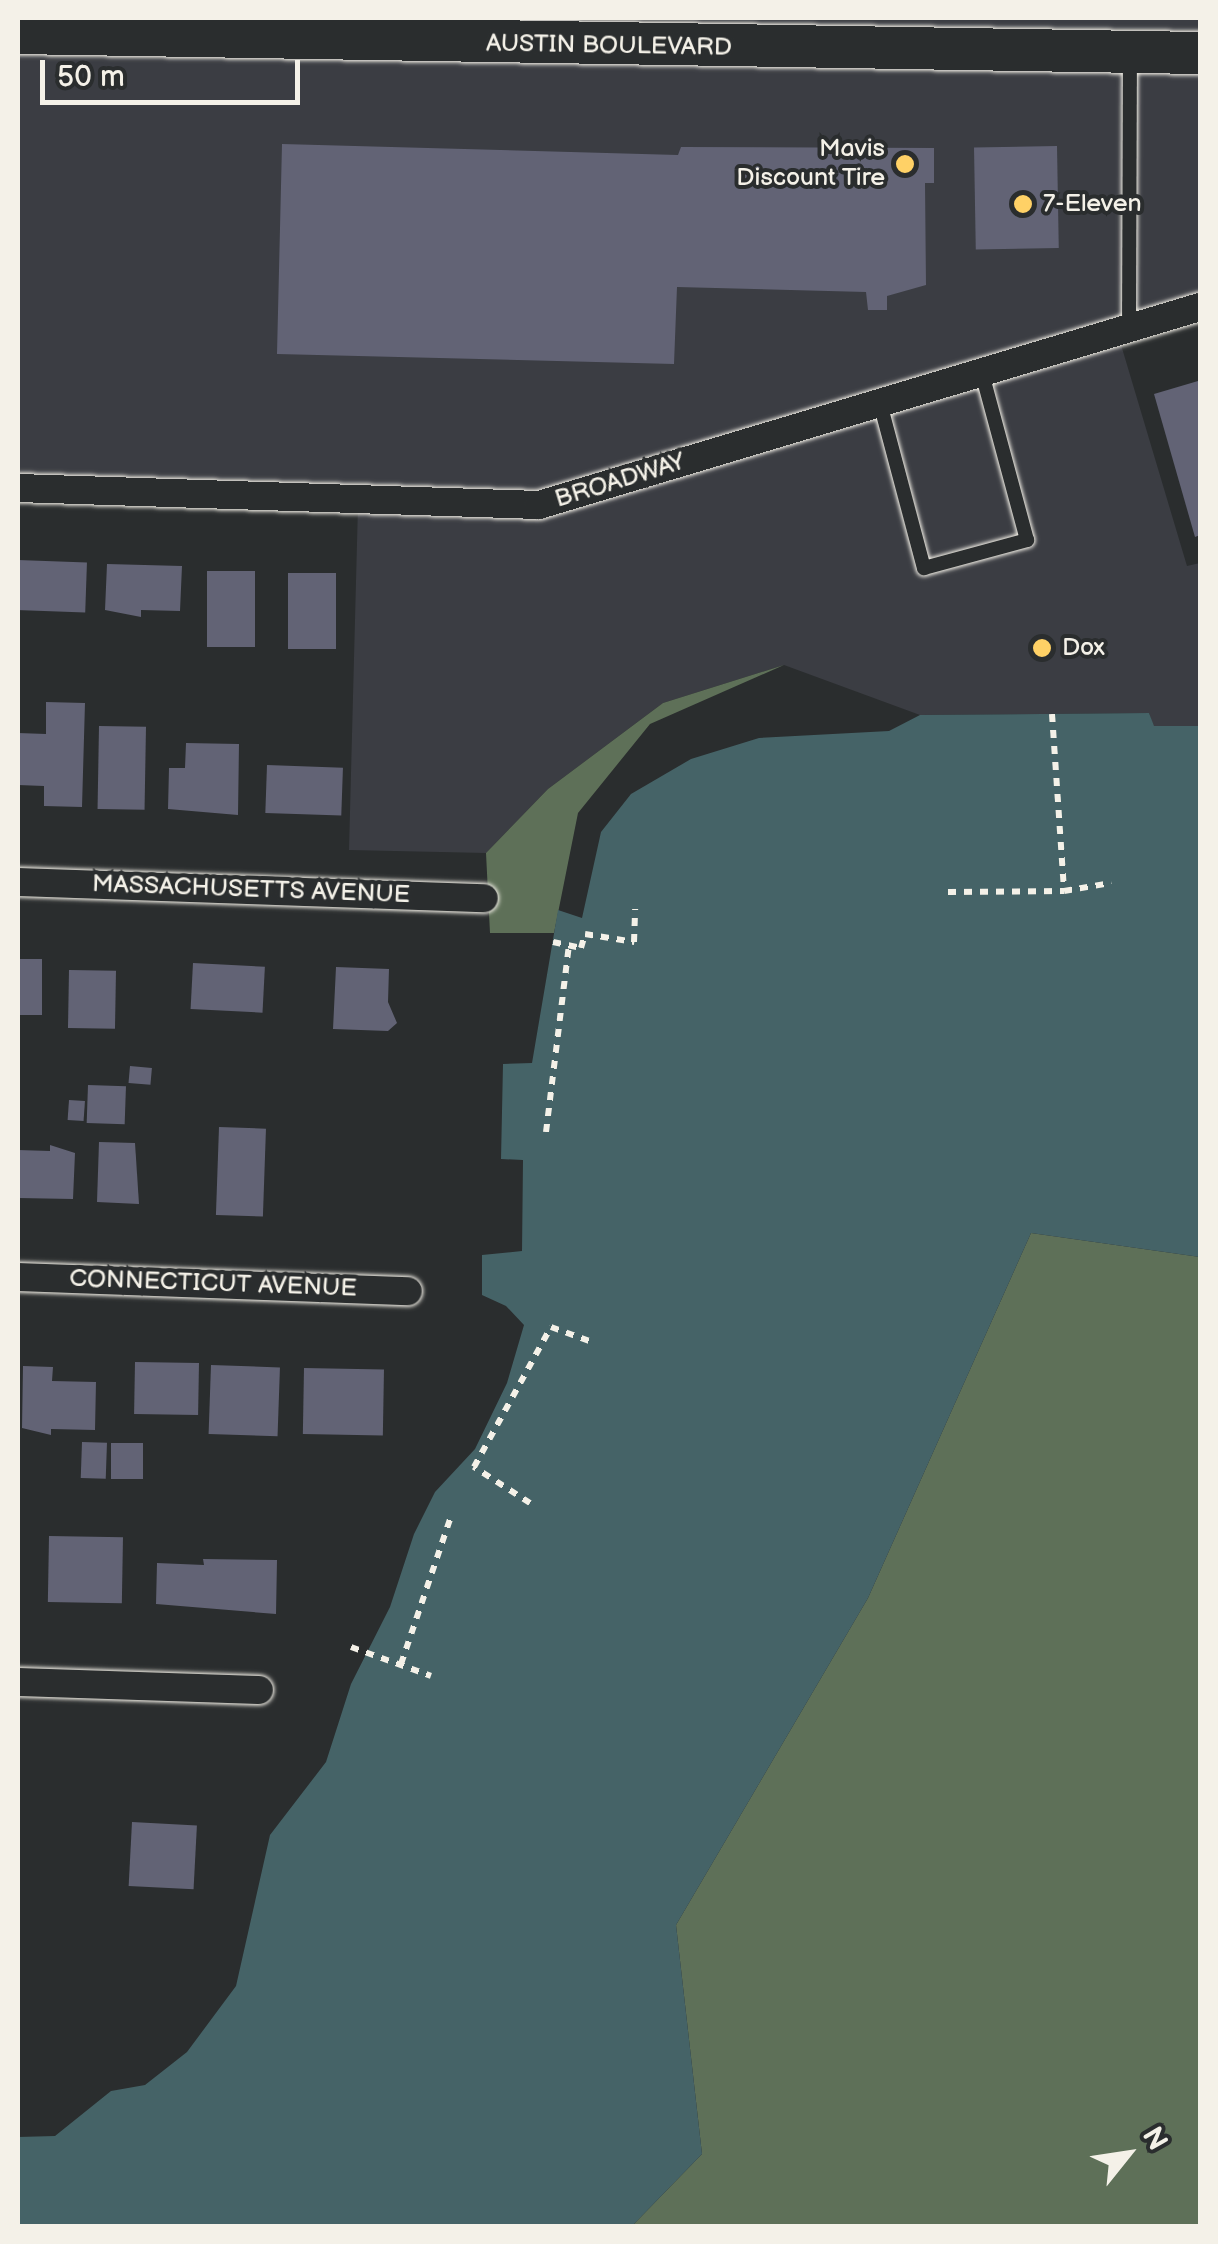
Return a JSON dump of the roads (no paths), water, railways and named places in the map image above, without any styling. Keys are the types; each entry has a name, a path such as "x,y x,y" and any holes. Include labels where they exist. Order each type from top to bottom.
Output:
{"main road":[{"name":"AUSTIN BOULEVARD","path":"20,28 820,34 1200,53"}],"street":[{"name":"BROADWAY","path":"18,488 539,505 1200,308"},
{"name":"MASSACHUSETTS AVENUE","path":"18,882 484,898"},
{"name":"CONNECTICUT AVENUE","path":"18,1277 408,1291"},
{"path":"18,1682 259,1690"}],"lane":[{"path":"1129,329 1130,52"},
{"path":"880,403 924,568 1027,540 982,372"}],"water":[{"path":"1149,713 1154,726 1200,726 1200,1257 1031,1233 868,1598 676,1925 702,2154 632,2226 18,2226 18,2137 55,2136 111,2091 145,2085 187,2052 236,1986 270,1835 326,1762 351,1684 390,1607 414,1534 435,1492 475,1449 507,1383 524,1325 506,1306 482,1295 482,1255 522,1251 523,1160 501,1159 503,1064 532,1063 558,910 582,918 601,832 631,794 691,759 759,738 889,731 920,715"}],"place":[{"name":"Mavis Discount Tire","path":"905,164"},
{"name":"7-Eleven","path":"1023,204"},
{"name":"Dox","path":"1042,648"}]}
